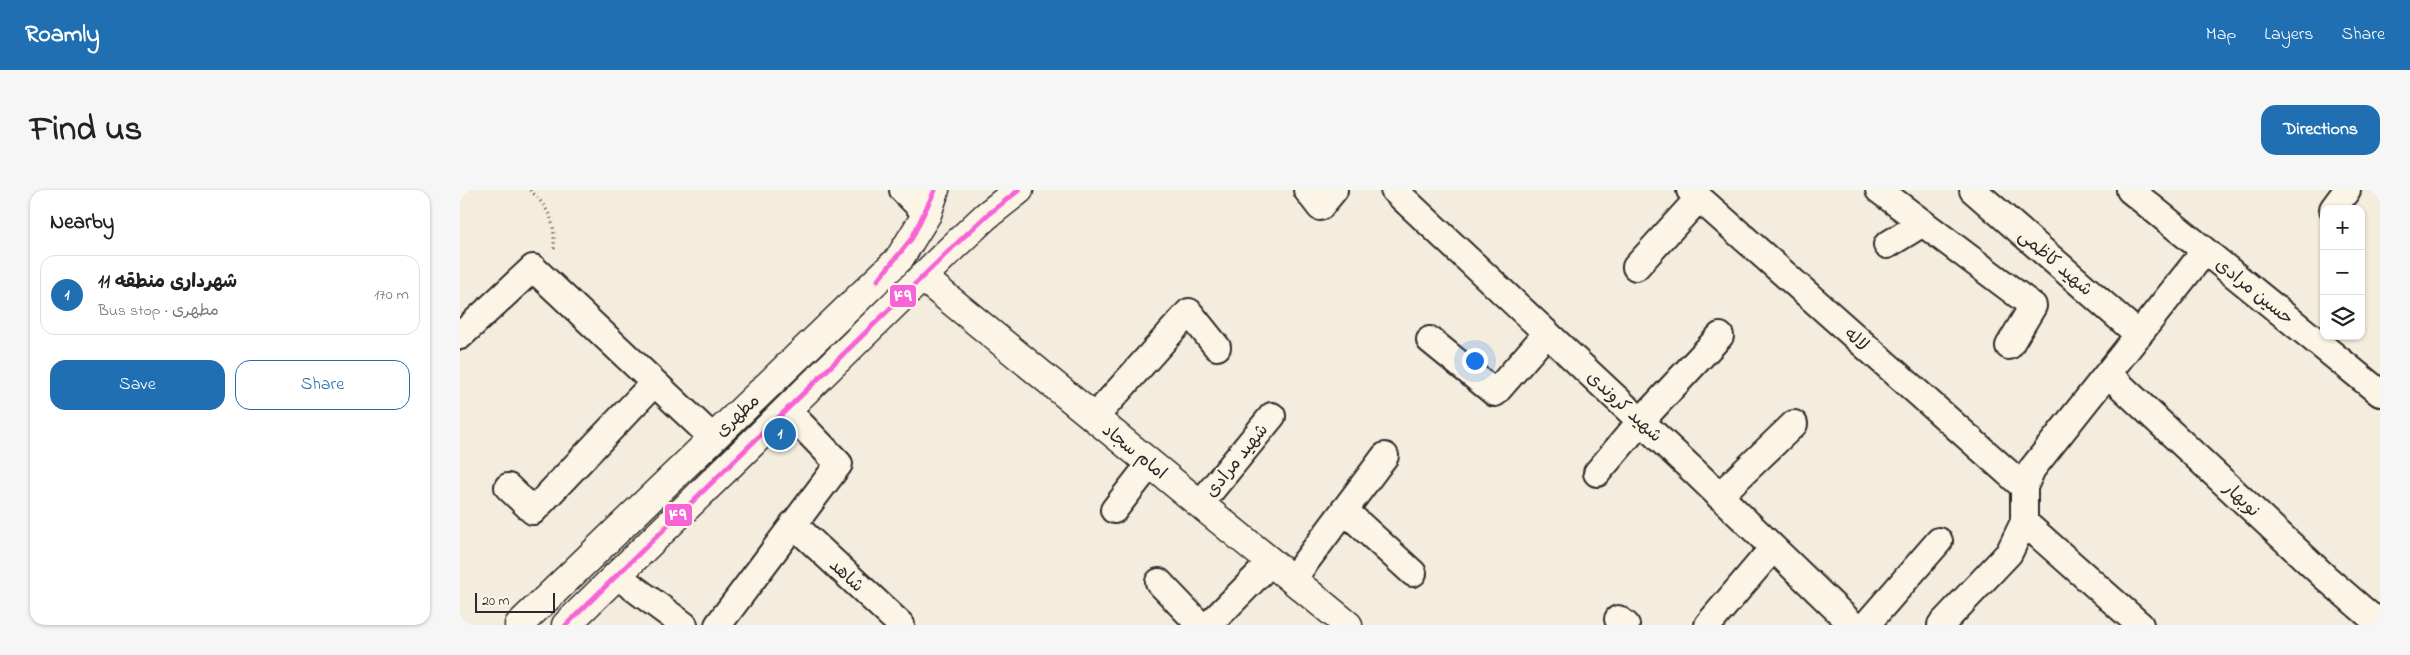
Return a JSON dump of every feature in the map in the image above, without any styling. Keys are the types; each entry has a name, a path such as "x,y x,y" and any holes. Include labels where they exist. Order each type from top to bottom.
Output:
{"main road":[{"name":"مطهری","path":"566,625 922,277 986,216 1019,190"},
{"name":"مطهری","path":"519,625 899,259 931,202"},
{"path":"899,259 914,254 923,262 922,277"},
{"name":"امام سجاد","path":"922,277 1348,625"}],"street":[{"path":"902,190 931,202"},
{"path":"1307,190 1320,207 1334,190"},
{"name":"شهید کروندی","path":"1394,190 1641,421 1853,625"},
{"path":"1879,190 2032,306 2009,346"},
{"name":"حسین مرادی","path":"2130,190 2380,393"},
{"path":"2336,205 2347,190"},
{"path":"1636,267 1695,194"},
{"name":"لاله","path":"1695,194 2024,487"},
{"name":"شهید کاظمی","path":"1986,194 2139,335"},
{"path":"1887,245 1923,223"},
{"path":"1941,625 2009,553 2024,522 2024,487 2032,469 2206,252"},
{"path":"460,336 533,268 713,438"},
{"path":"1094,418 1189,312 1216,347"},
{"path":"1430,340 1495,393 1547,333"},
{"path":"1597,473 1641,421 1720,336"},
{"name":"نوبهار","path":"2108,374 2325,577 2370,616 2380,620"},
{"path":"508,487 533,511 654,383"},
{"path":"718,625 779,546 792,524 839,464 786,409"},
{"name":"شهید مرادی","path":"1200,504 1272,416"},
{"path":"1719,496 1794,424"},
{"path":"1292,580 1385,456"},
{"path":"1114,510 1150,464"},
{"path":"1344,510 1413,573"},
{"path":"2024,522 2140,625"},
{"name":"شاهد","path":"792,524 901,625"},
{"path":"1866,625 1939,541"},
{"path":"1708,625 1773,548"},
{"path":"1208,625 1271,562"},
{"path":"616,575 684,625"},
{"path":"1159,582 1200,625"}],"path":[{"path":"530,190 544,204 555,227 554,248 533,268"}],"transit line":[{"name":"۴۹","path":"878,280 912,238 935,190"},
{"name":"۴۹","path":"566,625 953,247 986,216 1019,190"}],"place":[{"name":"شهرداری منطقه 11","path":"780,434"}]}
